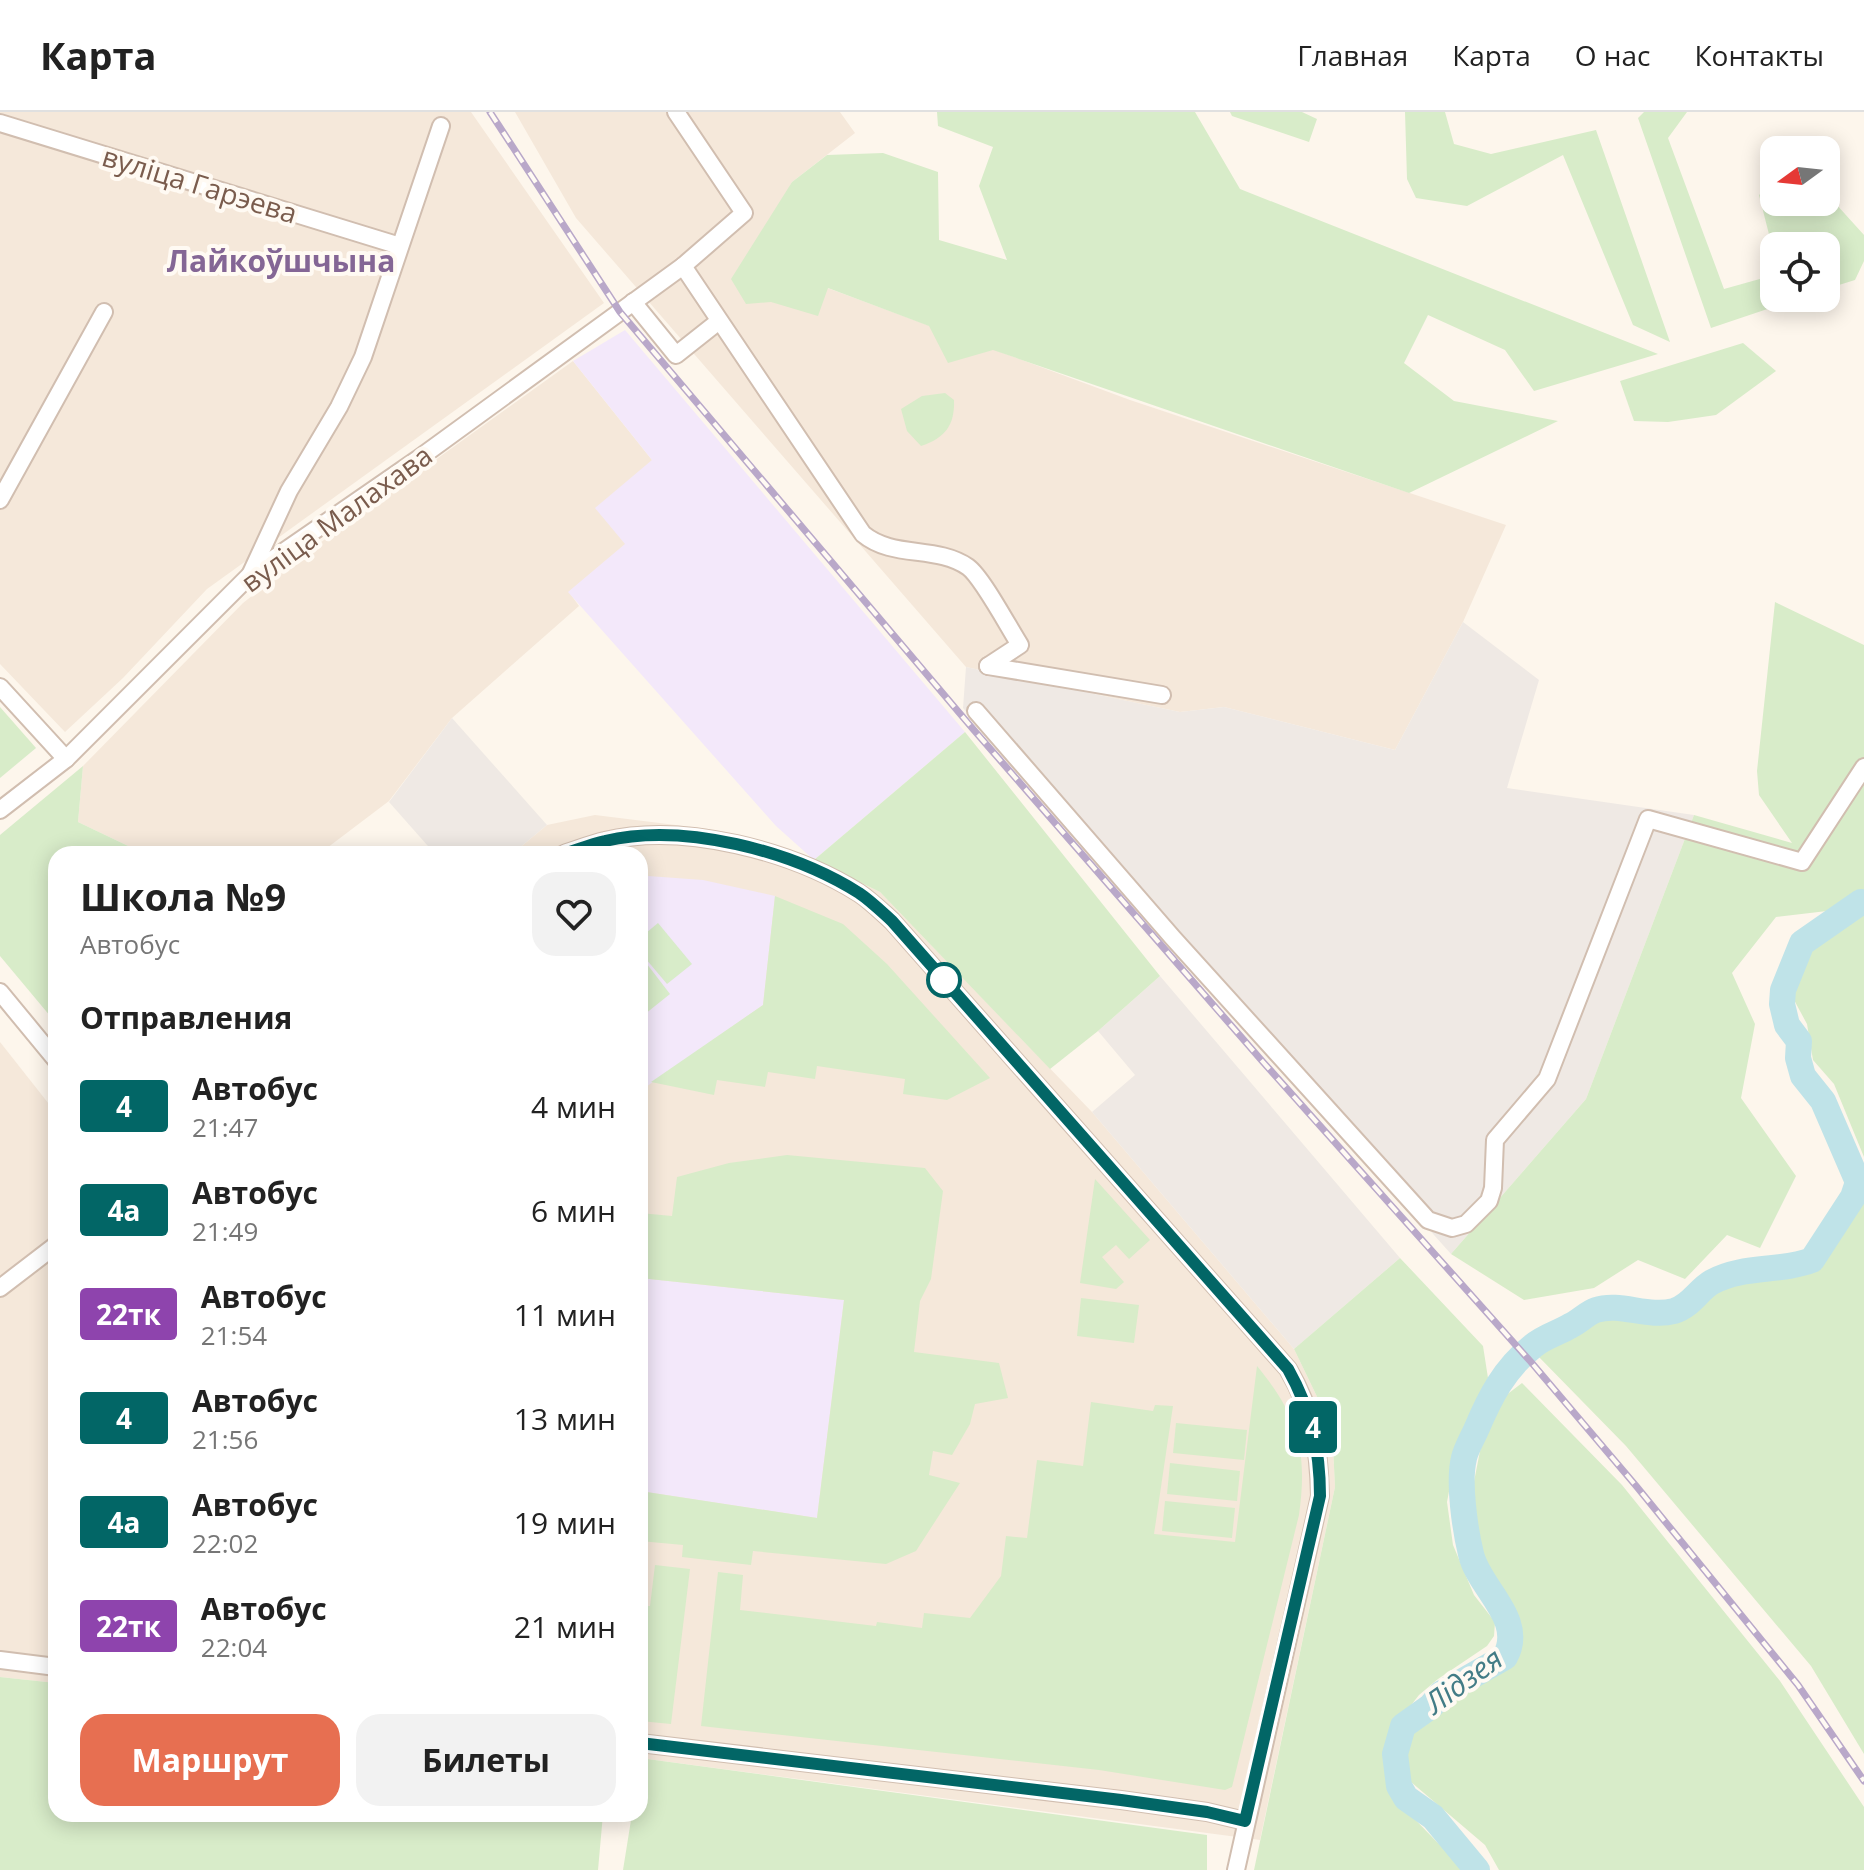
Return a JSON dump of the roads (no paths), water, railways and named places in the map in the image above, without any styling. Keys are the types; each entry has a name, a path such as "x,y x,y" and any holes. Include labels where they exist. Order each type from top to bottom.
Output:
{"street":[{"name":"вуліца Малахава","path":"0,810 66,759 250,575 418,459 683,266 744,213 676,112"},
{"name":"вуліца Гарэева","path":"0,123 400,246"},
{"path":"250,575 289,491 339,407 363,357 441,126"},
{"path":"683,266 863,534 885,548 942,557 971,569 1020,645 988,666 1162,695"},
{"path":"627,307 676,355 719,321"},
{"path":"0,500 104,312"},
{"path":"0,687 66,759"},
{"path":"976,711 1168,932 1428,1220 1452,1228 1466,1224 1489,1201 1493,1188 1495,1140 1547,1079 1648,819 1802,862 1864,767"},
{"path":"588,846 637,836 713,840 772,854 835,880 862,895 892,921 1288,1369 1304,1400 1317,1440 1320,1496 1236,1870"},
{"path":"0,992 48,1050"},
{"path":"0,1288 48,1251"},
{"path":"0,1660 48,1666"},
{"path":"648,1744 1121,1800 1207,1812 1245,1821"}],"waterway":[{"name":"Лідзея","path":"1477,1870 1433,1817 1406,1798 1399,1786 1395,1754 1403,1726 1431,1706 1442,1693 1505,1657 1510,1643 1506,1617 1471,1554 1462,1492 1466,1451 1493,1395 1514,1364 1537,1343 1593,1311 1605,1308 1654,1313 1674,1311 1707,1285 1724,1277 1812,1260 1853,1197 1858,1182 1823,1101 1803,1076 1798,1058 1799,1041 1787,1025 1782,1004 1783,990 1802,943 1861,902 1864,903"}],"railway":[{"path":"490,112 620,312 973,729 1263,1062 1531,1362 1637,1487 1798,1685 1864,1781"}],"district":[{"name":"Лайкоўшчына","path":"281,260"}]}
